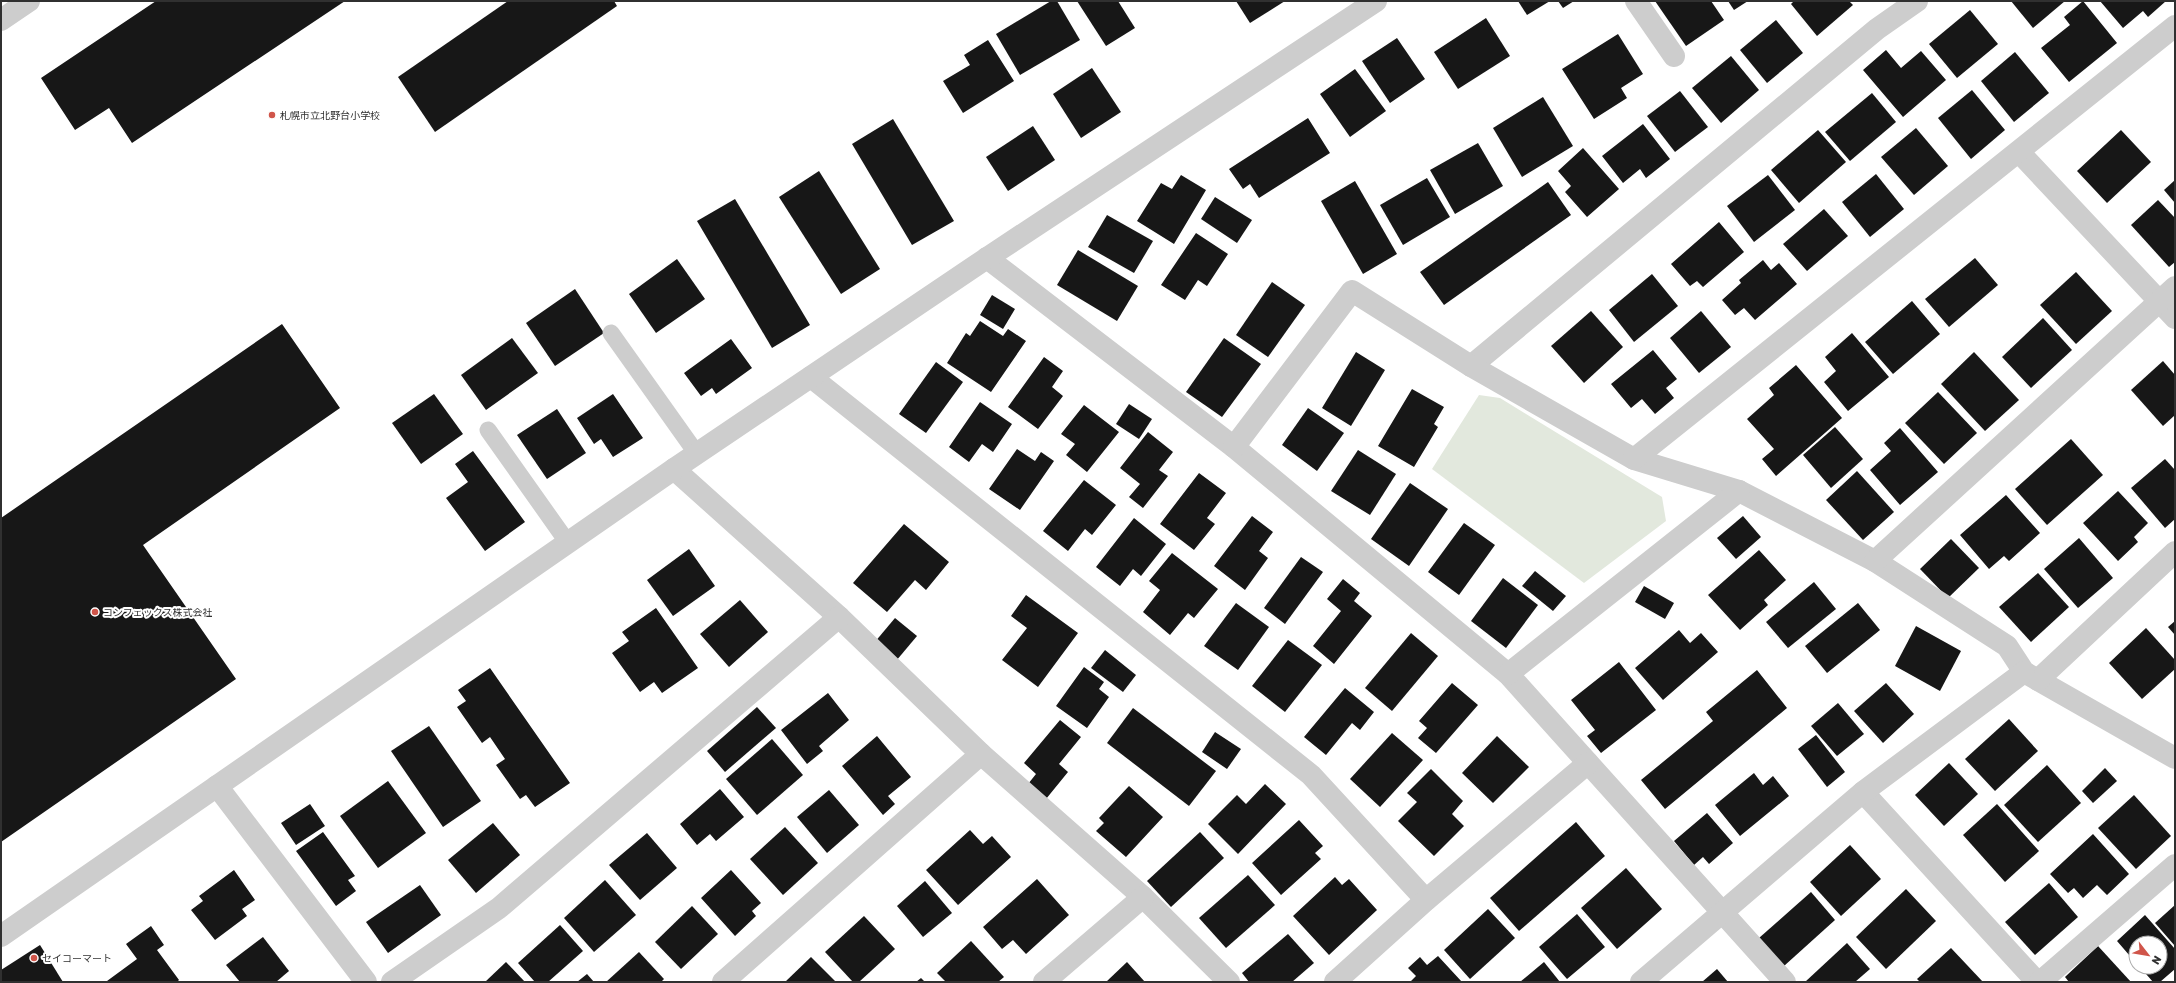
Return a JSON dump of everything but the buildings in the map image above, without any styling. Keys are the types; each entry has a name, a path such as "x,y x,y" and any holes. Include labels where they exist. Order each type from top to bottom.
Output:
{"street":[{"path":"1,20 28,1"},
{"path":"1636,1 1674,56"},
{"path":"1471,366 1877,29 1916,1"},
{"path":"1,936 674,469 1364,4"},
{"path":"1634,459 2175,26"},
{"path":"2019,152 2167,294 2175,318"},
{"path":"987,258 1234,447 1508,674 1785,982"},
{"path":"1234,447 1352,291 1471,366 1634,459 1739,491 1875,561 2008,646 2031,676 2175,758"},
{"path":"1875,561 2167,294"},
{"path":"811,377 1311,775 1426,900"},
{"path":"674,469 839,617 982,754 1142,897 1230,982"},
{"path":"1508,674 1739,491"},
{"path":"1641,982 1863,792 2031,676 2175,552"},
{"path":"392,982 499,908 839,617"},
{"path":"723,982 982,754"},
{"path":"1335,982 1426,900 1588,763"},
{"path":"217,786 366,982"},
{"path":"1863,792 2037,982"},
{"path":"2040,982 2175,865"},
{"path":"1044,982 1142,897"}],"lane":[{"path":"611,333 697,454"},
{"path":"488,430 568,543"}],"shaded area":[{"path":"1479,395 1500,398 1662,497 1666,521 1584,583 1432,469"}],"place":[{"name":"札幌市立北野台小学校","path":"272,115"},
{"name":"コンフェックス株式会社","path":"95,612"},
{"name":"セイコーマート","path":"34,958"}]}
